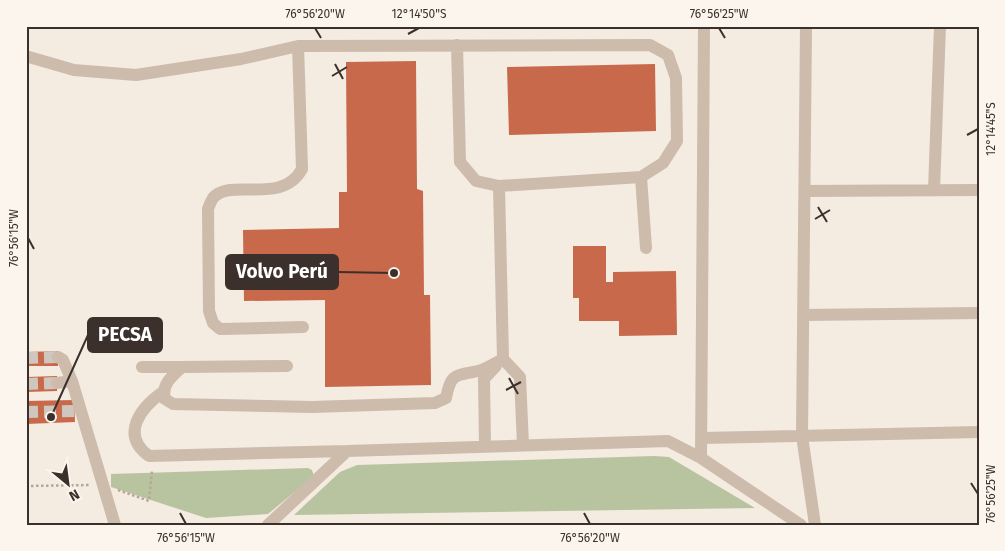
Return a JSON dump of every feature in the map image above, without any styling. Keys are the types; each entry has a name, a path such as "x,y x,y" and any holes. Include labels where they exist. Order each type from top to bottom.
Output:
{"street":[{"path":"701,458 704,26"},
{"path":"806,26 802,436 815,525"},
{"path":"934,190 940,26"},
{"path":"29,57 74,70 136,74 241,59 298,46 456,45 650,45 668,56 676,78 677,140 662,164 641,177 498,186 476,181 460,162 456,45"},
{"path":"298,46 302,170 295,181 284,187 223,192 213,198 208,209 209,311 213,323 220,329 304,327"},
{"path":"641,177 646,248"},
{"path":"498,186 503,358 520,377 523,445"},
{"path":"805,190 979,190"},
{"path":"803,315 979,313"},
{"path":"58,357 63,360 72,381 78,411 115,525"},
{"path":"163,392 165,399 173,404 312,407 436,403 446,398 449,382 457,374 480,370 503,358"},
{"path":"485,446 484,379 503,358"},
{"path":"142,367 287,366"},
{"path":"182,367 166,384 163,392 145,407 135,426 134,438 139,449 149,456 668,441 701,458 801,525"},
{"path":"57,383 72,381"},
{"path":"701,438 979,432"},
{"path":"268,525 347,451"}],"path":[{"path":"26,486 102,484 149,501 154,456"}],"green space":[{"path":"669,457 755,508 294,515 340,472 357,465"},
{"path":"308,468 312,470 314,476 268,514 206,518 111,487 111,474"}],"building":[{"path":"416,61 417,189 423,191 424,295 430,295 431,385 325,387 325,300 244,301 243,230 339,228 339,192 347,192 346,62"},
{"path":"655,64 656,131 509,135 507,67"},
{"path":"573,246 606,246 606,282 613,282 613,272 676,271 677,335 619,336 619,321 579,321 579,298 573,298"},
{"path":"58,351 58,366 26,366 26,352"},
{"path":"57,376 57,391 26,392 26,377"},
{"path":"74,400 75,422 26,424 26,401"}],"tunnel":[{"path":"26,358 58,357"},
{"path":"26,384 57,383"},
{"path":"26,412 75,411"}],"place":[{"name":"Volvo Perú","path":"394,273"},
{"name":"PECSA","path":"51,417"}]}
